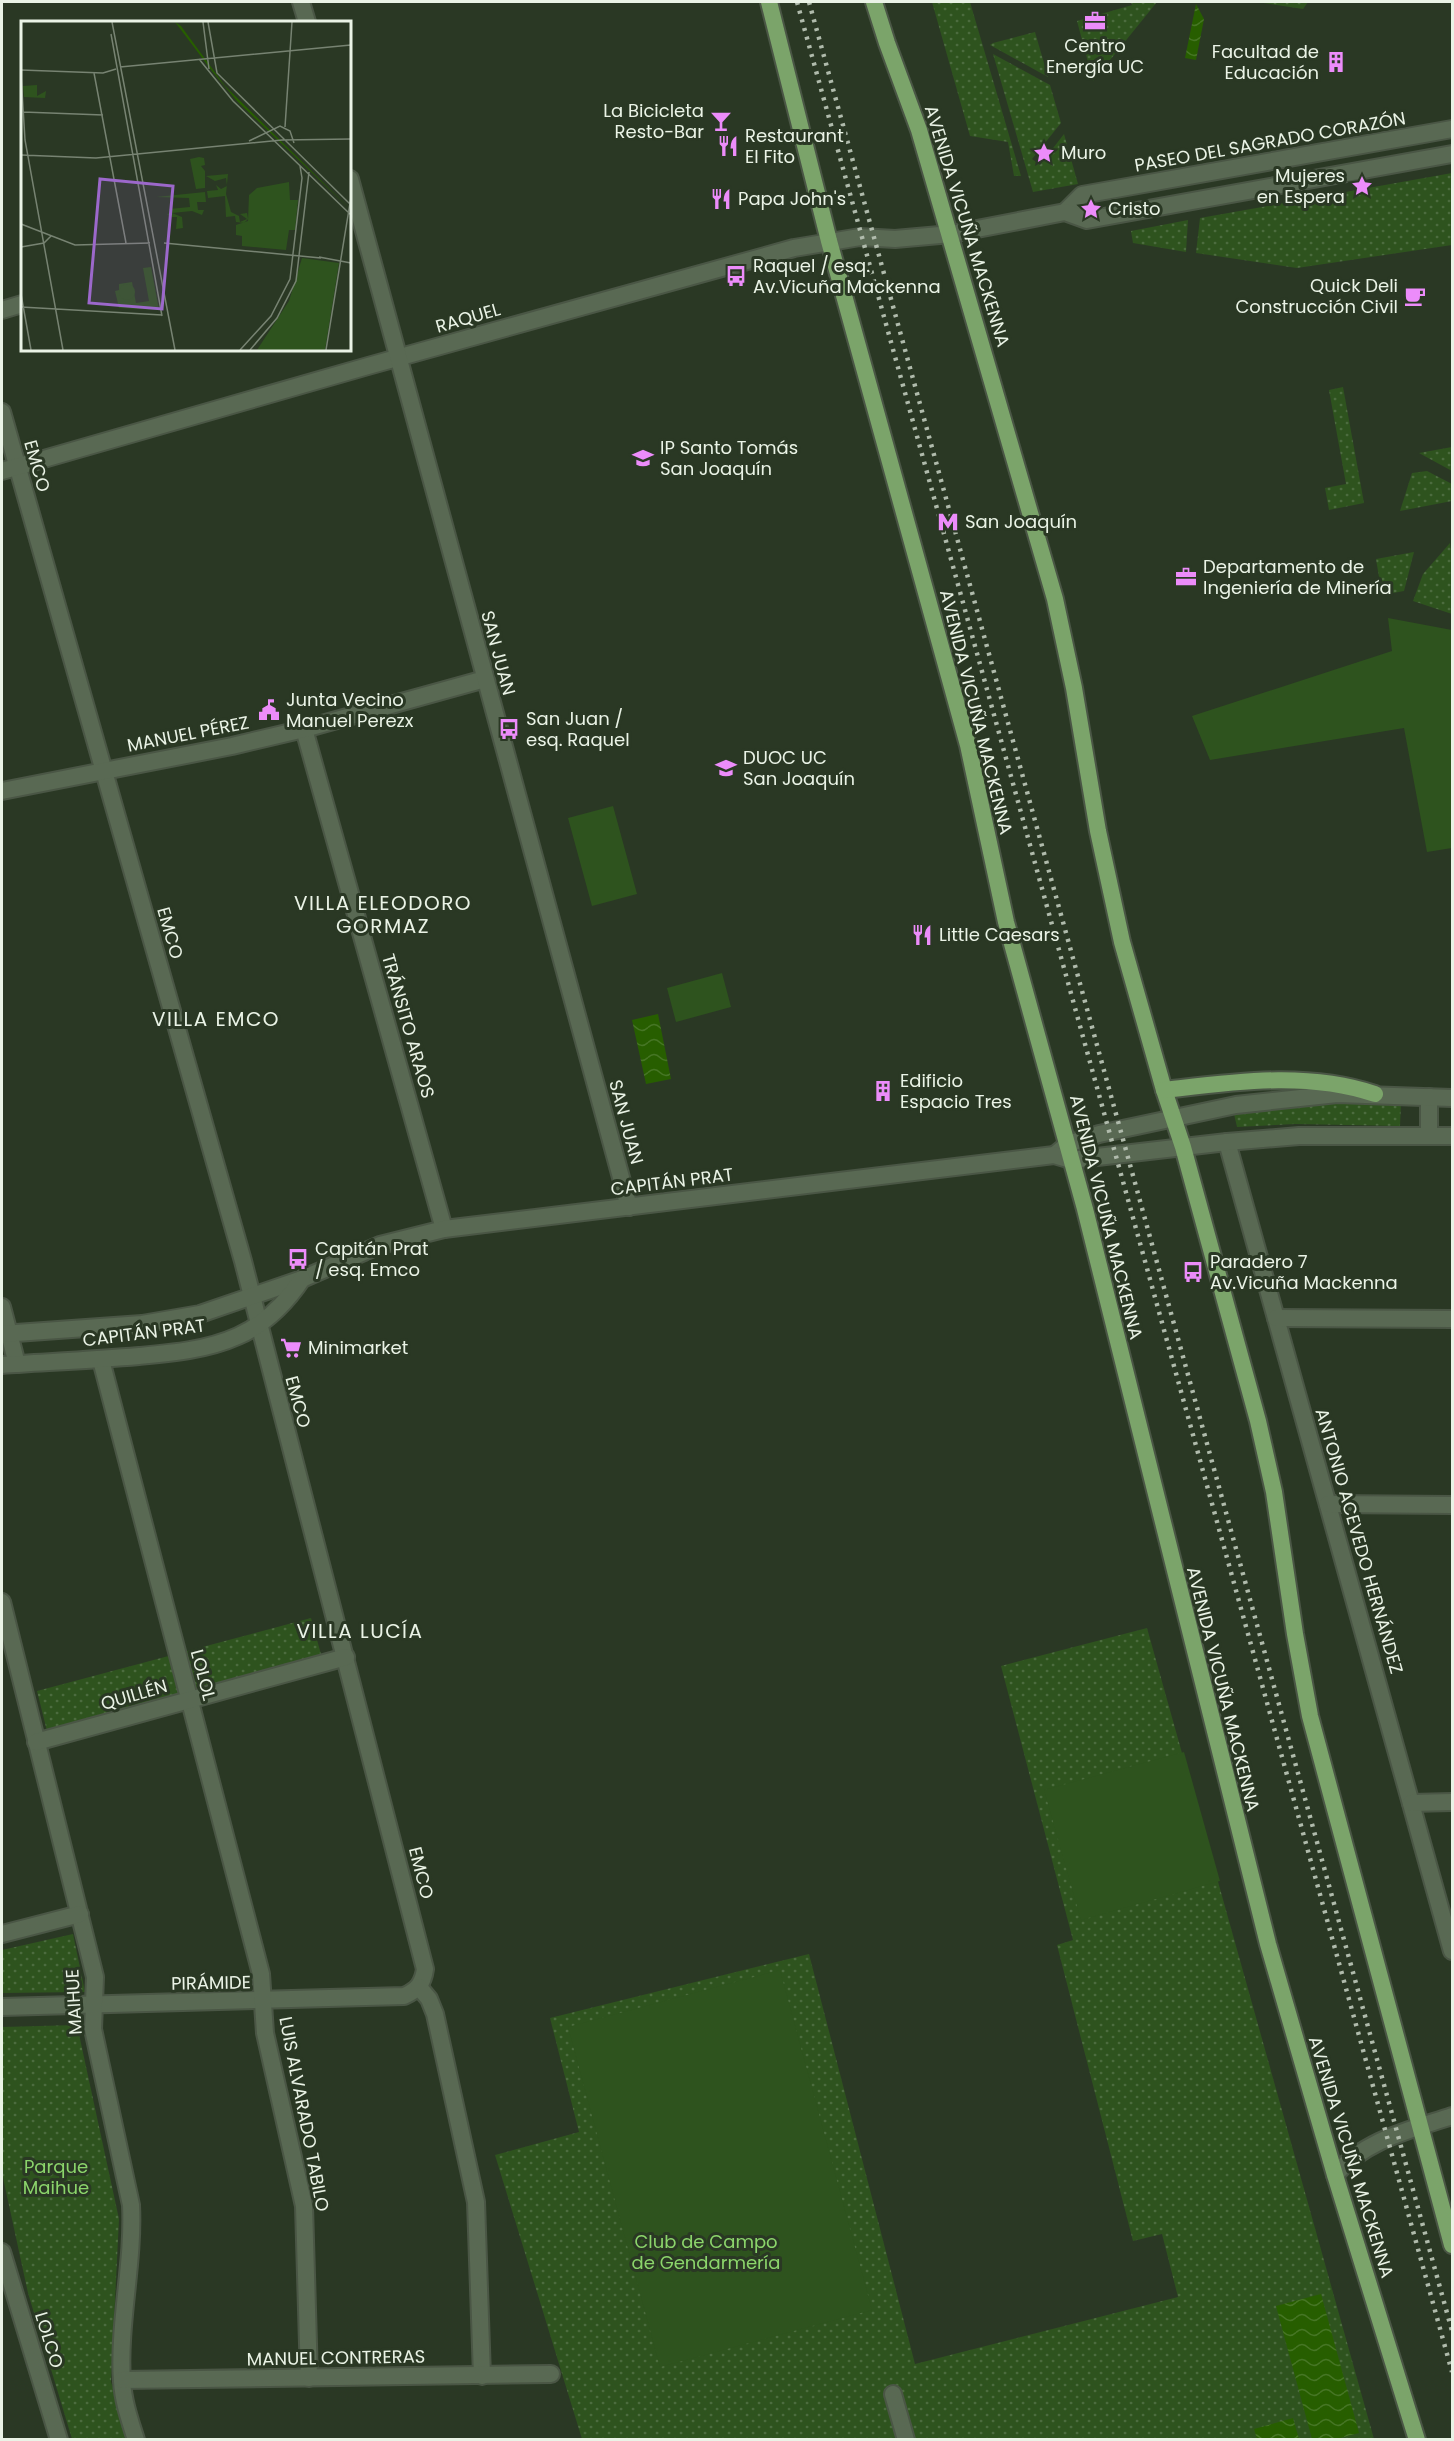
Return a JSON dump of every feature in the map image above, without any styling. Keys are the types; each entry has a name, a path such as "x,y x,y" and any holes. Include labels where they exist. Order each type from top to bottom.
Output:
{"main road":[{"name":"AVENIDA VICUÑA MACKENNA","path":"769,2 829,241 968,745 1006,922 1070,1152 1268,1944 1335,2175 1417,2439"},
{"name":"AVENIDA VICUÑA MACKENNA","path":"874,2 920,130 1054,599 1074,688 1109,888 1164,1090 1183,1147 1249,1384 1267,1458 1311,1716 1452,2245"},
{"path":"1164,1090 1233,1082 1310,1080 1354,1087 1376,1094"}],"street":[{"path":"301,2 307,21"},
{"name":"PASEO DEL SAGRADO CORAZÓN","path":"1065,212 1082,195 1452,129"},
{"name":"PASEO DEL SAGRADO CORAZÓN","path":"951,234 1065,212 1087,220 1452,154"},
{"name":"SAN JUAN","path":"351,183 629,1207"},
{"name":"RAQUEL","path":"9,469 794,248 860,237 895,238 951,234"},
{"path":"2,310 21,304"},
{"name":"EMCO","path":"2,412 9,469 104,771 251,1296 423,1956 424,1979 419,1987"},
{"name":"MANUEL PÉREZ","path":"2,791 222,748 304,729 485,679"},
{"name":"TRÁNSITO ARAOS","path":"304,729 444,1229"},
{"path":"1070,1152 1173,1118 1236,1105 1308,1096 1376,1094 1452,1098"},
{"path":"1428,1097 1429,1135"},
{"path":"1070,1152 1183,1147 1299,1136 1452,1136"},
{"name":"ANTONIO ACEVEDO HERNÁNDEZ","path":"1227,1142 1452,1951"},
{"name":"CAPITÁN PRAT","path":"5,1333 152,1323 200,1314 302,1279 380,1245 444,1229 1070,1152"},
{"name":"CAPITÁN PRAT","path":"9,1364 101,1360 204,1347 238,1336 258,1325 288,1299 302,1279"},
{"path":"2,1306 9,1364"},
{"path":"1276,1318 1452,1319"},
{"name":"LOLOL","path":"101,1360 261,1974 262,2001"},
{"path":"1328,1504 1452,1505"},
{"name":"MAIHUE","path":"3,1612 95,1977 93,2029 131,2205 122,2380 126,2407 136,2439"},
{"name":"QUILLÉN","path":"36,1742 346,1657"},
{"path":"1411,1803 1452,1802"},
{"path":"2,1934 80,1914"},
{"path":"419,1987 429,1999 435,2014 476,2202 482,2376"},
{"name":"PIRÁMIDE","path":"2,2007 404,1996 419,1987"},
{"name":"LUIS ALVARADO TABILO","path":"262,2001 265,2033 304,2206 309,2378"},
{"path":"1335,2175 1348,2160 1369,2146 1452,2116"},
{"name":"LOLCO","path":"2,2252 8,2296 59,2439"},
{"name":"MANUEL CONTRERAS","path":"122,2380 551,2374"},
{"path":"893,2394 906,2439"}],"green space":[{"path":"932,2 970,2 1021,176 1014,176 1008,142 970,136"},
{"path":"1131,2 1157,2 1093,81 1077,21 1132,5"},
{"path":"1257,2 1308,2 1303,9"},
{"path":"1035,32 1048,77 990,45 993,43"},
{"path":"993,54 1050,85 1061,123 1032,159 1040,165 1064,134 1078,184 1033,192"},
{"path":"1452,173 1452,245 1297,268 1196,253 1200,218"},
{"path":"1188,220 1186,252 1133,243 1131,231"},
{"path":"1343,387 1364,503 1329,510 1325,488 1346,484 1329,390"},
{"path":"1452,447 1452,471 1419,453"},
{"path":"1427,471 1452,484 1452,501 1400,511 1412,473"},
{"path":"1450,543 1452,614 1413,601 1423,574"},
{"path":"1414,552 1404,591 1382,595 1376,559"},
{"path":"1388,618 1452,630 1452,848 1427,852 1404,728 1210,760 1192,716 1392,651"},
{"path":"613,806 637,894 592,906 568,818"},
{"path":"722,973 731,1007 676,1022 667,988"},
{"path":"1348,1101 1401,1103 1400,1126 1295,1124 1237,1127 1234,1114 1264,1107"},
{"path":"311,1618 322,1658 47,1731 37,1691"},
{"name":"Club de Campo de Gendarmería","path":"1147,1628 1374,2439 582,2439 495,2155 579,2132 550,2018 809,1954 915,2364 1178,2297 1162,2234 1133,2241 1057,1945 1073,1940 1001,1666"},
{"path":"1184,1752 1220,1881 1081,1920 1044,1790"},
{"path":"73,1934 85,1992 2,1993 2,1950"},
{"path":"780,1970 872,2310 660,2367 568,2027"},
{"name":"Parque Maihue","path":"77,2025 119,2219 111,2382 130,2439 72,2439 28,2293 2,2173 2,2027"}],"water":[{"path":"1196,4 1204,19 1196,60 1185,58"},
{"path":"658,1014 671,1079 646,1084 632,1020"},
{"path":"1321,2294 1359,2433 1336,2439 1312,2439 1276,2306"},
{"path":"1293,2418 1299,2439 1257,2439 1254,2429"}],"railway":[{"path":"797,2 1452,2372"},
{"path":"809,2 1452,2331"}],"place":[{"name":"Centro Energía UC","path":"1095,21"},
{"name":"Facultad de Educación","path":"1336,62"},
{"name":"La Bicicleta Resto-Bar","path":"721,121"},
{"name":"Restaurant El Fito","path":"728,146"},
{"name":"Muro","path":"1044,153"},
{"name":"Mujeres en Espera","path":"1362,186"},
{"name":"Papa John's","path":"721,199"},
{"name":"Cristo","path":"1091,209"},
{"name":"Raquel / esq. Av.Vicuña Mackenna","path":"736,276"},
{"name":"Quick Deli Construcción Civil","path":"1415,296"},
{"name":"IP Santo Tomás San Joaquín","path":"643,458"},
{"name":"San Joaquín","path":"948,522"},
{"name":"Departamento de Ingeniería de Minería","path":"1186,577"},
{"name":"Junta Vecino Manuel Perezx","path":"269,710"},
{"name":"San Juan / esq. Raquel","path":"509,729"},
{"name":"DUOC UC San Joaquín","path":"726,768"},
{"name":"Little Caesars","path":"922,935"},
{"name":"Edificio Espacio Tres","path":"883,1091"},
{"name":"Capitán Prat / esq. Emco","path":"298,1259"},
{"name":"Paradero 7 Av.Vicuña Mackenna","path":"1193,1272"},
{"name":"Minimarket","path":"291,1348"}],"district":[{"name":"VILLA ELEODORO GORMAZ","path":"383,914"},
{"name":"VILLA EMCO","path":"216,1019"},
{"name":"VILLA LUCÍA","path":"360,1631"}]}
